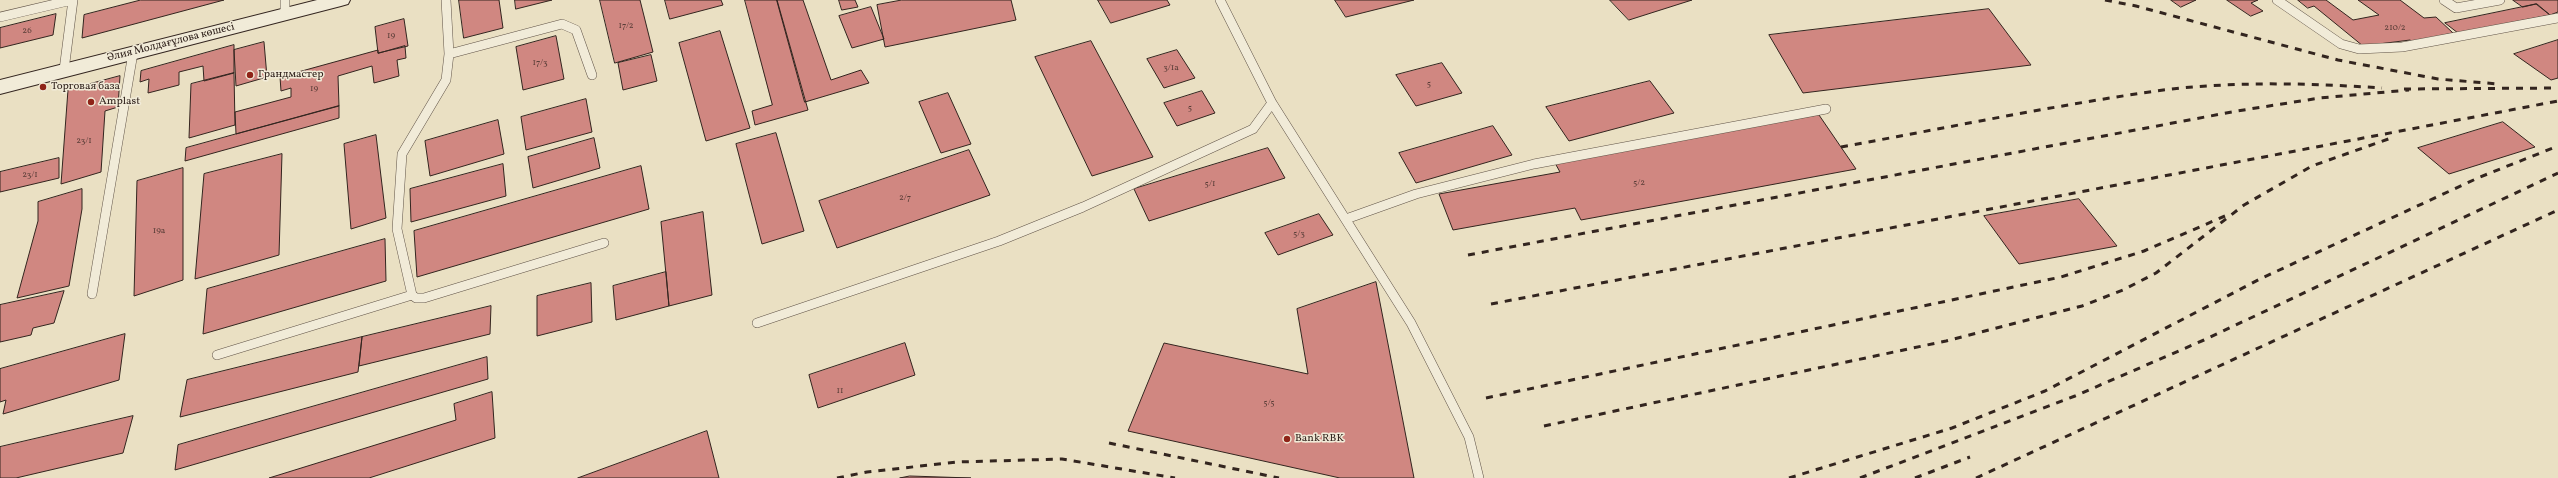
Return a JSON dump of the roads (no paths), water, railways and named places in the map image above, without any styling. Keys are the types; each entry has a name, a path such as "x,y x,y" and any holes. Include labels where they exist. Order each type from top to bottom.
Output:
{"main road":[{"name":"Әлия Молдағұлова көшесі","path":"0,87 133,53 285,7 341,0"}],"lane":[{"path":"0,17 72,0 64,70"},
{"path":"446,0 450,54 446,80 402,154 397,229 402,260 412,295 416,298 424,298 604,243"},
{"path":"1220,0 1272,103 1411,323 1469,437 1479,478"},
{"path":"2277,0 2341,44 2360,49 2402,47 2558,18"},
{"path":"2444,0 2456,8 2500,0"},
{"path":"450,54 562,24 571,26 576,30 592,75"},
{"path":"92,294 133,53"},
{"path":"757,323 999,242 1083,207 1253,129 1272,103"},
{"path":"1346,219 1416,194 1534,164 1826,109"},
{"path":"217,355 412,295"}],"railway":[{"path":"2105,0 2136,6 2338,60 2438,79 2498,84"},
{"path":"1841,147 2077,103 2156,91 2241,84 2326,85 2382,88"},
{"path":"2404,89 2558,88"},
{"path":"1468,255 2237,111 2320,98 2409,90"},
{"path":"1491,304 2558,101"},
{"path":"1544,426 1946,341 2082,306 2123,290 2156,273 2244,205 2312,166 2394,137"},
{"path":"1789,478 1952,428 2045,391 2260,279 2480,177 2558,146"},
{"path":"1860,478 2075,396 2204,340 2558,173"},
{"path":"1976,478 2558,210"},
{"path":"1486,398 2061,277 2144,251 2225,216"},
{"path":"1109,443 1279,478"},
{"path":"1915,478 1970,457"},
{"path":"837,478 867,472 957,462 1062,459 1175,478"}],"place":[{"name":"Грандмастер","path":"250,75"},
{"name":"Торговая база","path":"43,87"},
{"name":"Amplast","path":"91,102"},
{"name":"Bank RBK","path":"1287,439"}]}
